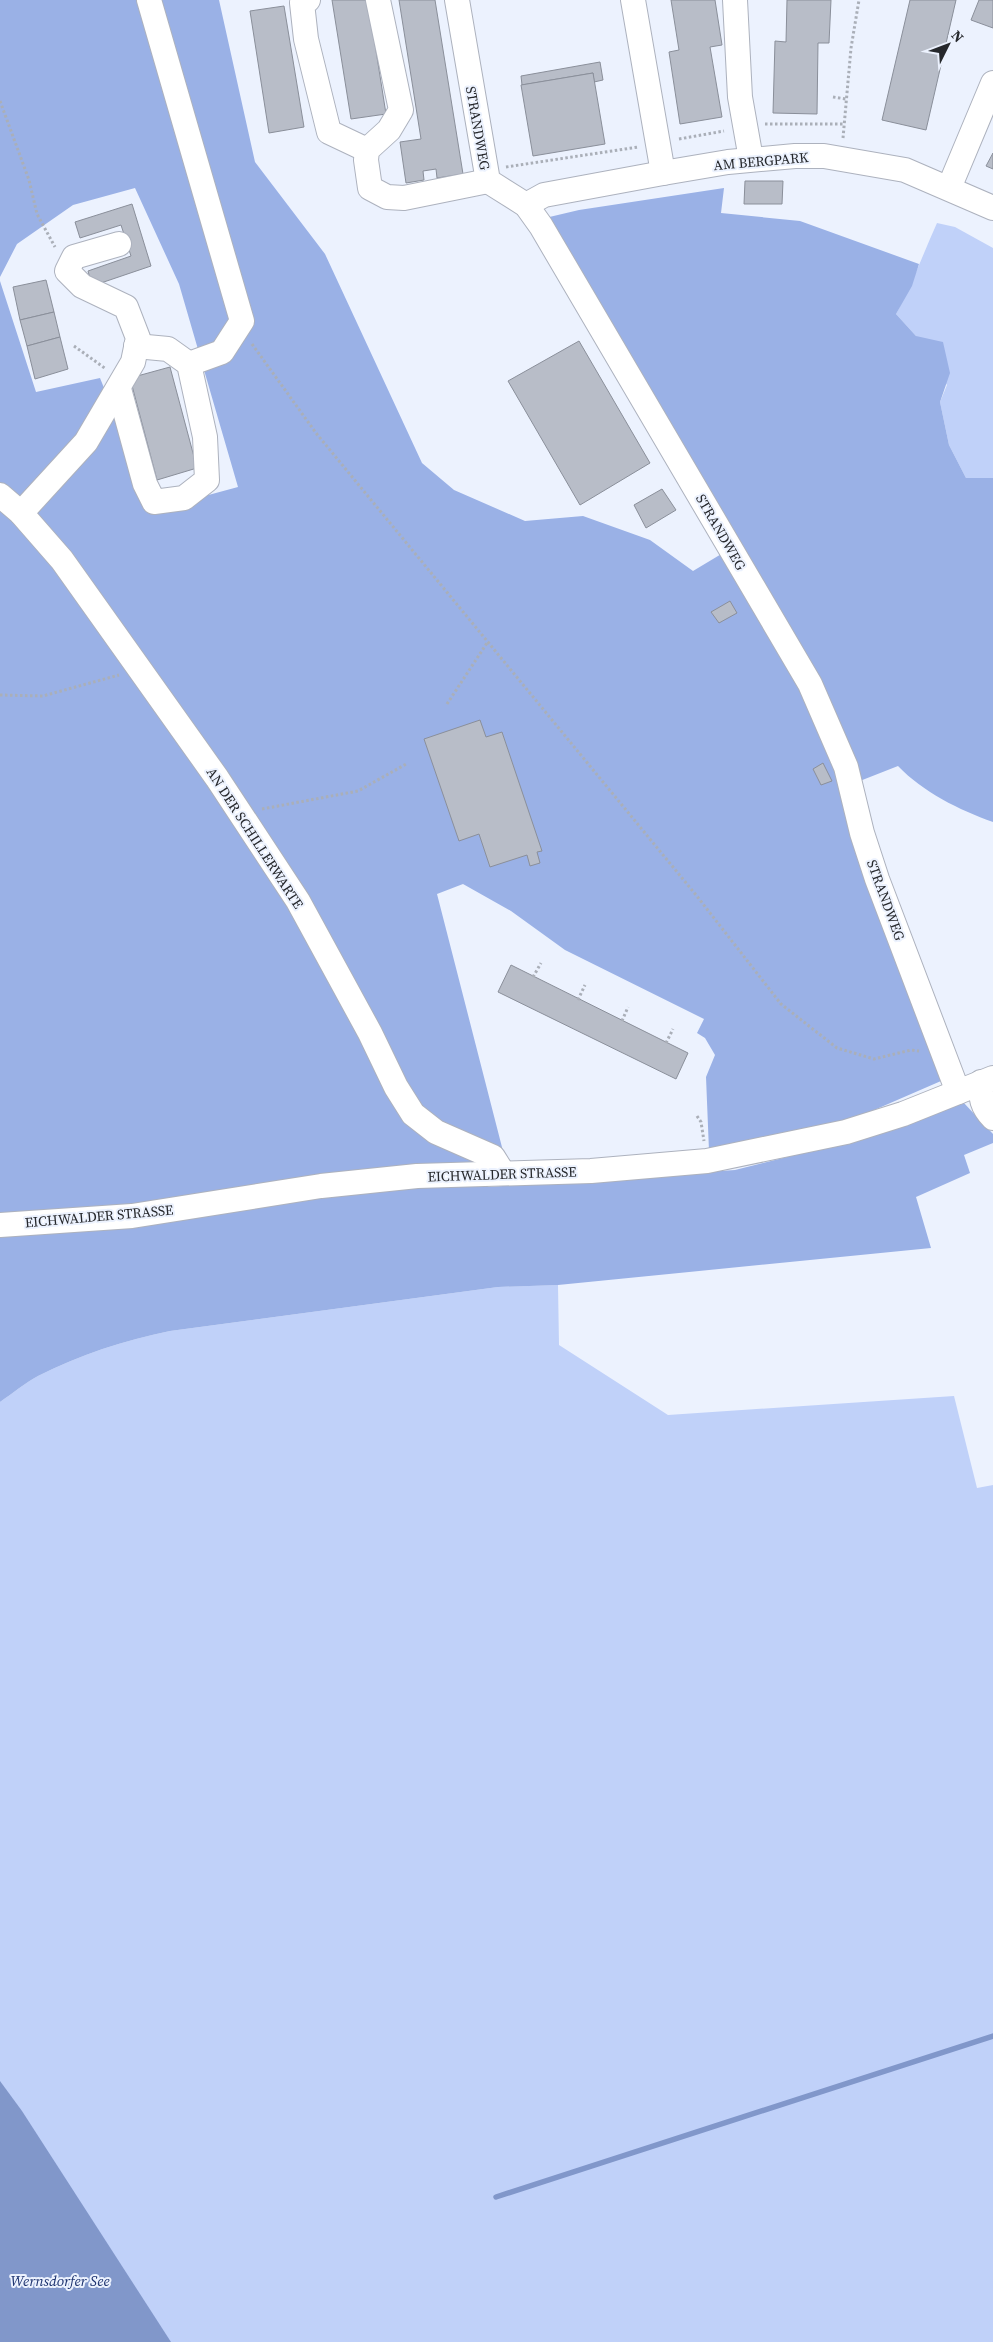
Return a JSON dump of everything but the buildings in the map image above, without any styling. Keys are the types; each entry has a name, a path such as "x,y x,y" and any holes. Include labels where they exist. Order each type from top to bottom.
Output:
{"street":[{"path":"149,0 242,321 222,352 189,364"},
{"path":"308,0 302,3 306,39 329,132 367,150"},
{"path":"378,0 402,110 389,130 367,150 366,160 370,188 387,197 404,198 488,181"},
{"name":"STRANDWEG","path":"457,0 488,181 526,205 542,226 810,684 846,768 862,833 877,879 958,1092"},
{"path":"633,0 663,173"},
{"path":"735,0 740,97 751,159"},
{"path":"949,188 993,83"},
{"name":"AM BERGPARK","path":"526,205 544,195 663,173 751,159 795,156 841,158 905,170 993,208"},
{"path":"21,513 86,442 133,362 138,338 126,307 82,286 68,272 74,257 119,244"},
{"path":"121,384 145,484 154,502 184,498 208,480 204,437 189,364 168,349 136,346"},
{"name":"AN DER SCHILLERWARTE","path":"0,495 21,513 62,560 141,668 240,814 298,901 370,1033 396,1087 413,1114 436,1132 492,1157 503,1173"},
{"path":"987,1080 980,1095 985,1110 993,1118"},
{"name":"EICHWALDER STRASSE","path":"0,1225 132,1216 321,1186 417,1176 591,1171 707,1161 846,1132 987,1080"}],"path":[{"path":"841,158 846,99 859,0"},
{"path":"833,97 846,99"},
{"path":"0,100 29,180 37,214 68,272"},
{"path":"242,321 251,343 316,433 696,895 781,1004 837,1048 874,1059 911,1050 943,1053"},
{"path":"74,346 121,384"},
{"path":"447,704 487,643"},
{"path":"0,695 43,696 141,668"},
{"path":"240,814 358,791 408,763"},
{"path":"533,977 541,963"},
{"path":"578,1000 585,985"},
{"path":"622,1021 628,1007"},
{"path":"666,1043 673,1029"}],"shaded area":[{"path":"0,0 219,0 255,162 325,254 422,463 454,490 525,521 583,516 650,540 693,571 723,553 537,240 524,223 579,210 724,188 721,213 800,221 919,264 912,286 896,314 916,336 943,342 950,373 940,402 949,445 966,478 993,478 993,822 967,812 930,792 898,766 842,788 941,1081 842,1124 709,1151 706,1077 715,1055 705,1038 697,1033 704,1019 565,950 511,911 463,884 437,894 504,1155 480,1159 488,1187 735,1170 799,1154 963,1102 993,1134 993,1143 964,1155 970,1173 916,1197 931,1248 558,1285 498,1287 170,1331 119,1344 70,1361 33,1379 0,1402 0,281 36,392 100,378 153,510 238,487 179,284 135,188 73,205 17,244 0,277"},
{"path":"937,223 955,227 993,248 993,478 966,478 949,445 940,402 947,385 916,336 896,314"},
{"path":"558,1285 559,1345 668,1415 954,1396 977,1488 993,1485 993,2342 0,2342 0,1402 33,1379 70,1361 119,1344 170,1331 498,1287"}],"water":[{"name":"Wernsdorfer See","path":"0,2081 22,2111 171,2342 0,2342"}],"waterway":[{"path":"496,2197 993,2036"}]}
